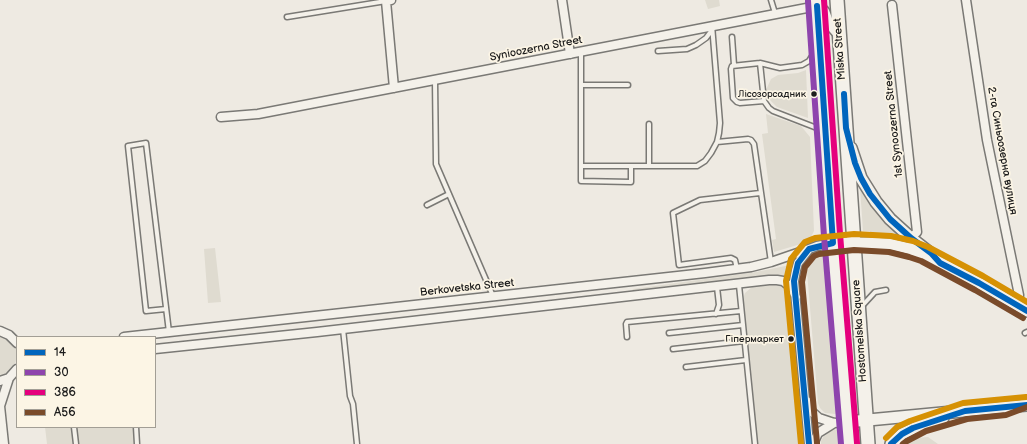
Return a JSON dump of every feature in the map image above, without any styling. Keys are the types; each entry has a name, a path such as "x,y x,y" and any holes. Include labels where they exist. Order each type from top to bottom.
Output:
{"highway":[{"name":"Miska Street","path":"839,0 839,36 854,242"},
{"name":"Miska Street","path":"816,3 833,243"},
{"name":"Hostomelska Square","path":"854,242 868,444"},
{"name":"Hostomelska Square","path":"833,243 849,444"}],"main road":[{"path":"846,128 855,163 870,194 890,219 911,238 931,253 940,263"},
{"path":"833,243 854,242 890,244 911,249 924,254 1023,308"},
{"path":"1004,407 1027,398"},
{"path":"847,422 1027,405"},
{"path":"891,444 902,434 913,428 965,411"}],"street":[{"path":"388,0 394,88"},
{"path":"562,0 570,54"},
{"name":"2-га Синьоозерна вулиця","path":"966,0 987,140 1023,308"},
{"path":"816,3 825,11 831,27 839,36"},
{"name":"Synioozerna Street","path":"220,117 258,114 394,88 712,27 816,3"},
{"name":"1st Synoozerna Street","path":"892,5 918,232 911,238"},
{"name":"Berkovetska Street","path":"133,336 702,274 771,262 817,246 833,243"},
{"path":"809,249 798,263 794,281 809,444"},
{"path":"156,348 343,329 777,280 783,281 791,287 796,297"},
{"path":"0,331 9,334 16,342"},
{"path":"0,381 9,378 16,371"},
{"path":"4,444 0,406 9,378"},
{"path":"803,391 810,410 814,414 834,423 847,422"},
{"path":"813,444 818,433 834,423"}],"lane":[{"path":"287,17 388,0"},
{"path":"771,0 775,13"},
{"path":"658,51 687,49 696,45 706,38 712,27"},
{"path":"581,166 697,166 705,161 717,142 720,123 712,27"},
{"path":"732,37 734,65 731,69 734,100 740,103 764,101"},
{"path":"734,65 760,63 780,68 802,65 809,61 820,43"},
{"path":"582,52 581,181 631,182 631,166"},
{"path":"760,63 765,105 773,111 825,130"},
{"path":"435,80 436,164 493,297"},
{"path":"581,85 628,85"},
{"path":"649,124 649,166"},
{"path":"717,142 748,140 753,142 771,262"},
{"path":"166,309 146,311 128,146 146,144 169,332"},
{"path":"737,269 735,260 731,258 678,265 673,213 700,200 760,193"},
{"path":"427,205 449,194"},
{"path":"700,262 702,274"},
{"path":"691,264 692,275"},
{"path":"739,285 755,444"},
{"path":"716,314 719,305 717,287"},
{"path":"858,312 875,292 886,290"},
{"path":"627,338 627,322 741,311"},
{"path":"669,333 743,325"},
{"path":"343,329 357,444"},
{"path":"673,349 744,341"},
{"path":"686,367 746,360"},
{"path":"74,428 76,444"},
{"path":"136,428 138,444"}],"shaded area":[{"path":"705,0 719,0 720,6 708,9"},
{"path":"806,70 808,118 777,107 770,100 766,90 771,79 778,75 798,73"},
{"path":"766,114 801,126 810,137 814,231 811,237 804,243 774,252 772,240 776,239 762,134 768,133"},
{"path":"860,188 881,217 908,242 894,239 870,238 870,231 863,231"},
{"path":"215,248 221,302 208,303 204,249"},
{"path":"830,251 841,410 839,413 835,414 825,413 820,408 818,403 807,272 809,265 816,257"},
{"path":"795,264 790,271 789,280 784,277 775,276 634,292 632,291 633,289 756,272"},
{"path":"770,283 781,284 788,291 803,444 757,444 742,302 745,293 752,287"},
{"path":"0,335 6,337 12,342 16,349 16,360 11,370 6,375 0,377"},
{"path":"807,414 828,423 815,431 810,438"},
{"path":"45,428 133,428 135,444 47,444"},
{"path":"842,429 843,444 821,444 825,434 833,430"},
{"path":"928,437 938,444 906,444 917,438"}],"transit line":[{"name":"386","path":"824,0 840,234 857,443"},
{"name":"30","path":"808,1 824,236 841,444"},
{"name":"14","path":"809,444 794,281 798,263 809,249 833,243 817,6"},
{"name":"14","path":"844,94 846,128 855,163 870,194 890,219 911,238 931,253 940,263 979,283 1027,311"},
{"path":"801,444 786,281 791,259 805,242 815,238 854,234 891,236 913,241 928,247 983,276 1027,302"},
{"name":"А56","path":"817,443 802,282 805,267 814,256 819,254 854,250 889,252 909,257 921,261 1023,318"},
{"path":"886,438 897,427 910,421 963,403 1026,397"},
{"name":"14","path":"891,444 902,434 913,428 965,411 1027,405"},
{"name":"А56","path":"903,444 926,431 967,419 1006,415 1027,407"}],"place":[{"name":"Лісозорсадник","path":"814,94"},
{"name":"Гіпермаркет","path":"791,339"}]}
